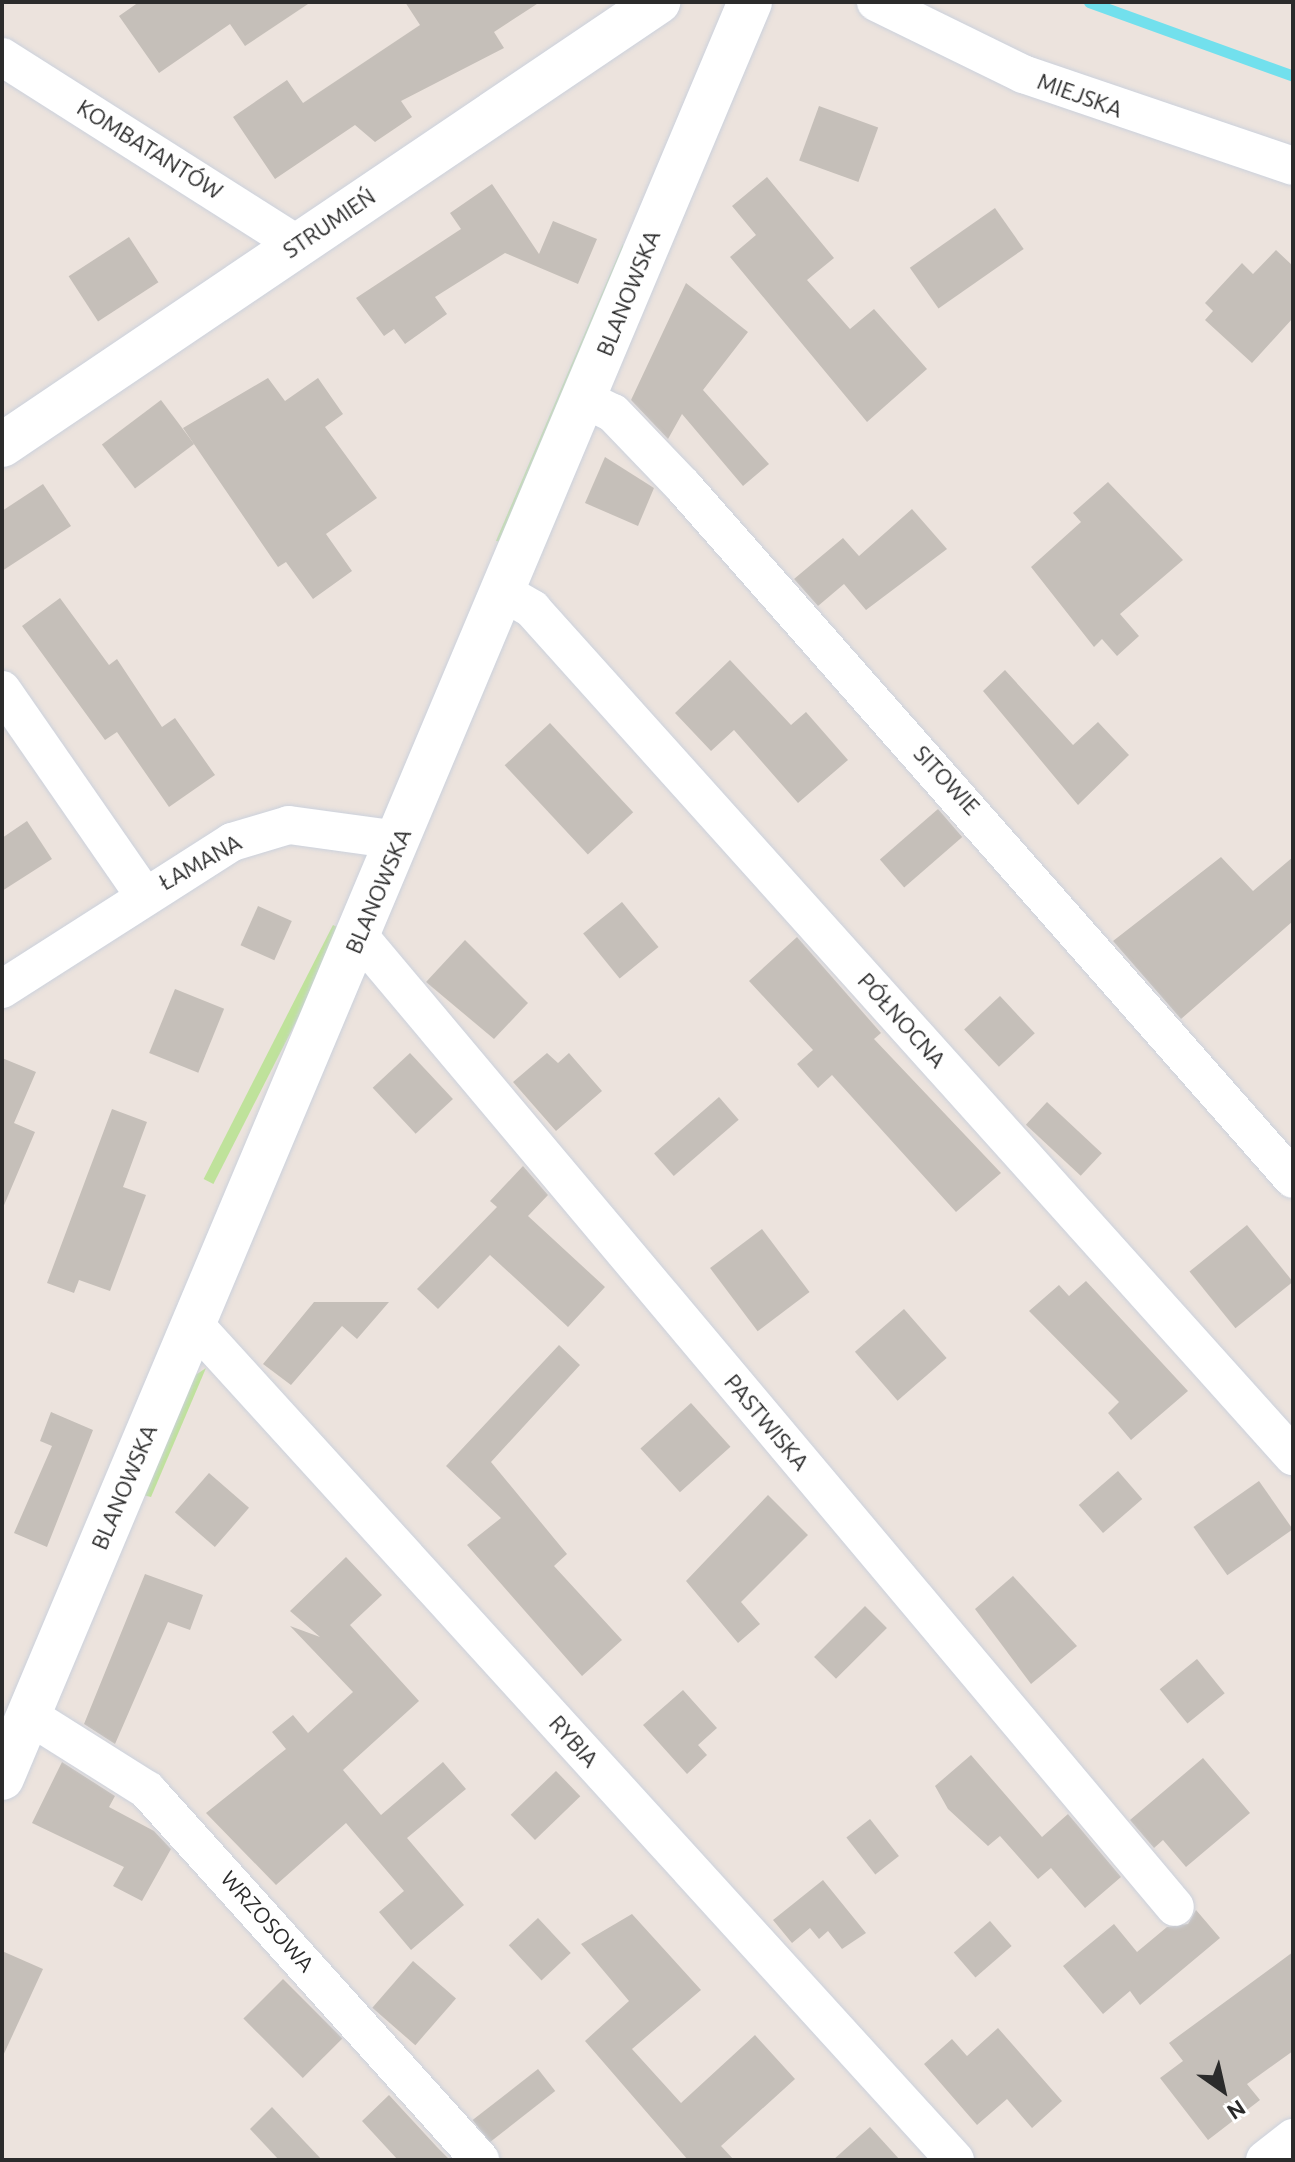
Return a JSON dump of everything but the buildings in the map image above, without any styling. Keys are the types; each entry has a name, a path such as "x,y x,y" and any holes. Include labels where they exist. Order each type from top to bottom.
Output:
{"street":[{"name":"STRUMIEŃ","path":"2,445 658,2"},
{"name":"BLANOWSKA","path":"2,1778 750,2"},
{"name":"MIEJSKA","path":"876,2 1023,74 1293,166"},
{"name":"KOMBATANTÓW","path":"2,57 297,244"},
{"name":"SITOWIE","path":"584,399 613,413 683,486 1293,1179"},
{"name":"PÓŁNOCNA","path":"503,592 532,609 1293,1456"},
{"name":"ŁAMANA","path":"2,690 143,894"},
{"name":"ŁAMANA","path":"2,989 143,894 269,829 333,826 399,840"},
{"name":"PASTWISKA","path":"359,936 1175,1907"},
{"name":"RYBIA","path":"193,1323 955,2160"},
{"name":"WRZOSOWA","path":"28,1715 147,1790 480,2160"},
{"path":"1265,2160 1293,2138"}],"green space":[{"path":"623,244 623,261 506,542 496,541"},
{"path":"333,925 343,930 213,1184 204,1179"},
{"path":"206,1368 151,1497 143,1495 191,1378"}],"waterway":[{"path":"1089,2 1293,76"}]}
